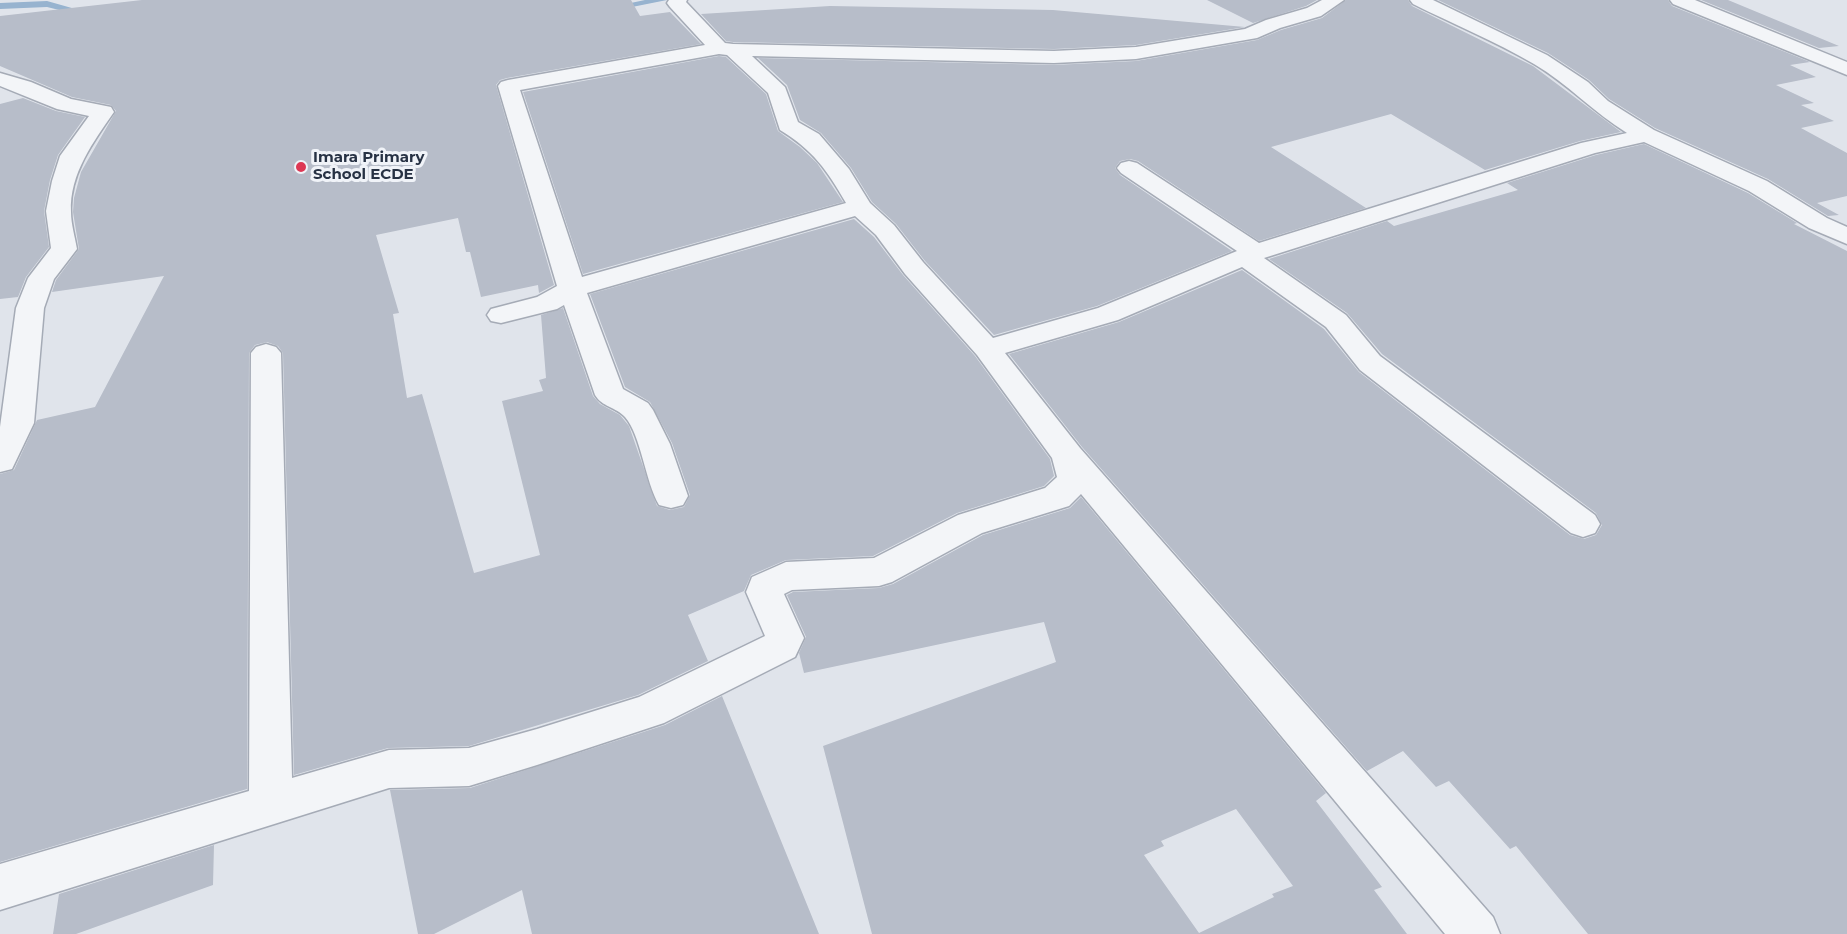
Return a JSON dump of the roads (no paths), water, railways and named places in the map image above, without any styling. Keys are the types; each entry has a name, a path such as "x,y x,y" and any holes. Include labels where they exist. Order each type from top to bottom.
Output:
{"street":[{"path":"671,496 654,444 637,410 610,394 572,289 508,86 726,49 1054,57 1136,53 1251,34 1273,24 1314,12 1335,0"},
{"path":"1419,0 1540,59 1581,86 1602,106 1646,135 1758,186 1818,223 1847,236"},
{"path":"1679,0 1847,69"},
{"path":"677,1 726,49 778,92 788,125 811,140 841,174 860,207 885,230 914,268 987,349 1068,456 1476,934"},
{"path":"0,79 24,86 64,104 103,112 72,156 58,211 64,249 41,278 30,308 18,423 0,461"},
{"path":"987,349 1108,314 1251,255 1589,148 1646,135"},
{"path":"1129,168 1251,255 1336,321 1370,363 1583,524"},
{"path":"501,315 547,303 572,289 860,207"},
{"path":"266,353 271,805"},
{"path":"0,887 389,769 469,767 650,711 781,646 784,638 764,592 765,587 786,576 879,572 970,524 1057,497 1075,480 1068,456"}],"waterway":[{"path":"612,8 662,0"},
{"path":"0,6 47,4 88,14"}],"place":[{"name":"Imara Primary School ECDE","path":"301,167"}]}
